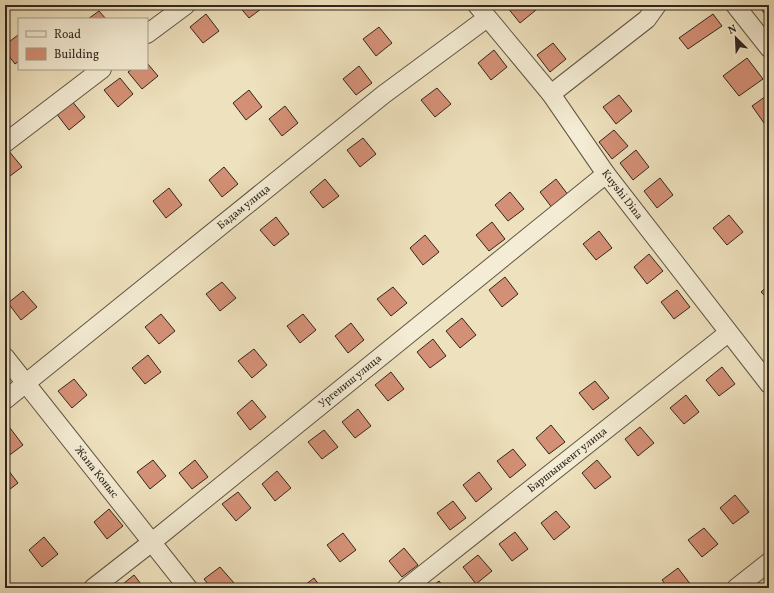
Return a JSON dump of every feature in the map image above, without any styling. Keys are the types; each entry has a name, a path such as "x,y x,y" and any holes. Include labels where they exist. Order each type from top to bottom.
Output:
{"street":[{"path":"148,33 186,5"},
{"path":"551,94 647,19 657,5"},
{"path":"735,5 769,48"},
{"name":"Kuyshi Dina","path":"482,11 551,94 606,174 769,384"},
{"name":"Бадам улица","path":"5,400 377,100 482,11"},
{"path":"5,143 101,70"},
{"name":"Ургениш улица","path":"93,588 152,542 606,174"},
{"name":"Баршынкент улица","path":"406,588 728,333"},
{"name":"Жана Коныс","path":"5,356 188,588"},
{"path":"736,588 769,562"}],"building":[{"path":"238,5 264,5 265,6 249,18"},
{"path":"509,5 532,5 536,10 520,23 507,7"},
{"path":"758,5 769,5 768,18"},
{"path":"99,11 105,18 89,18"},
{"path":"206,14 219,31 203,43 190,27"},
{"path":"713,14 722,26 688,49 679,38"},
{"path":"379,27 392,43 376,56 363,39"},
{"path":"18,35 18,62 15,64 5,51 5,45"},
{"path":"553,43 566,59 550,72 537,55"},
{"path":"494,50 507,67 491,80 478,63"},
{"path":"747,58 763,79 739,96 723,76"},
{"path":"148,64 158,76 142,89 128,72 131,70 148,70"},
{"path":"359,66 372,83 356,95 343,79"},
{"path":"120,78 133,94 118,107 104,90"},
{"path":"437,88 451,104 435,117 421,100"},
{"path":"249,90 262,107 246,120 233,103"},
{"path":"769,94 769,130 752,106"},
{"path":"619,95 632,111 616,124 603,107"},
{"path":"71,100 85,117 69,130 56,113"},
{"path":"285,106 298,123 282,136 269,119"},
{"path":"614,130 628,146 612,159 599,142"},
{"path":"363,138 376,154 360,167 347,150"},
{"path":"8,150 22,167 6,179 5,153"},
{"path":"636,150 649,167 633,180 620,163"},
{"path":"224,167 238,184 222,197 209,180"},
{"path":"660,178 673,195 657,208 644,191"},
{"path":"325,179 339,196 323,208 310,192"},
{"path":"556,179 569,196 553,209 540,192"},
{"path":"169,188 182,205 166,218 153,201"},
{"path":"510,192 524,209 508,221 495,205"},
{"path":"729,215 743,232 727,245 713,228"},
{"path":"276,217 289,234 274,246 260,230"},
{"path":"492,222 505,239 489,251 476,235"},
{"path":"599,231 612,248 596,260 583,244"},
{"path":"425,235 439,252 423,265 410,248"},
{"path":"649,254 663,271 647,284 634,267"},
{"path":"505,277 518,294 502,307 489,290"},
{"path":"222,282 236,298 220,311 206,294"},
{"path":"769,285 769,300 761,292"},
{"path":"393,287 407,303 391,316 377,299"},
{"path":"677,290 690,307 674,319 661,302"},
{"path":"23,291 37,307 21,320 8,303"},
{"path":"161,314 175,331 159,344 145,327"},
{"path":"303,314 316,330 300,343 287,326"},
{"path":"462,318 476,335 460,348 446,331"},
{"path":"351,323 364,340 348,353 335,336"},
{"path":"433,339 446,356 430,368 417,352"},
{"path":"254,349 267,365 252,378 238,361"},
{"path":"148,355 161,372 145,384 132,368"},
{"path":"722,367 735,384 719,396 706,380"},
{"path":"391,372 404,389 388,401 375,385"},
{"path":"74,379 87,395 72,408 58,391"},
{"path":"595,381 609,398 593,410 579,393"},
{"path":"686,395 699,412 684,424 670,408"},
{"path":"252,400 266,417 250,430 237,413"},
{"path":"358,409 371,426 355,438 342,422"},
{"path":"551,425 565,442 549,454 536,438"},
{"path":"640,427 654,443 638,456 625,439"},
{"path":"10,428 23,445 7,457 5,454 5,432"},
{"path":"324,430 338,447 322,459 308,442"},
{"path":"513,449 526,465 510,478 497,461"},
{"path":"153,460 166,476 150,489 137,472"},
{"path":"195,460 208,477 192,489 179,473"},
{"path":"597,460 611,477 595,489 582,473"},
{"path":"5,466 18,483 5,493"},
{"path":"277,471 291,488 275,501 262,484"},
{"path":"479,472 492,489 476,502 463,485"},
{"path":"238,492 251,508 236,521 222,504"},
{"path":"735,495 749,512 733,524 720,508"},
{"path":"453,501 466,518 450,530 437,513"},
{"path":"109,509 123,526 107,539 94,522"},
{"path":"556,511 570,527 554,540 541,523"},
{"path":"704,528 718,544 702,557 688,540"},
{"path":"515,532 528,549 512,561 499,544"},
{"path":"343,533 356,550 340,562 327,545"},
{"path":"44,537 58,554 42,567 29,550"},
{"path":"404,548 418,565 402,577 389,561"},
{"path":"478,555 492,571 476,584 463,567"},
{"path":"220,567 234,583 228,588 211,588 204,579"},
{"path":"678,568 691,585 687,588 668,588 662,580"},
{"path":"134,575 144,588 118,588"},
{"path":"314,578 321,588 301,588"},
{"path":"439,581 445,588 430,588"}]}
